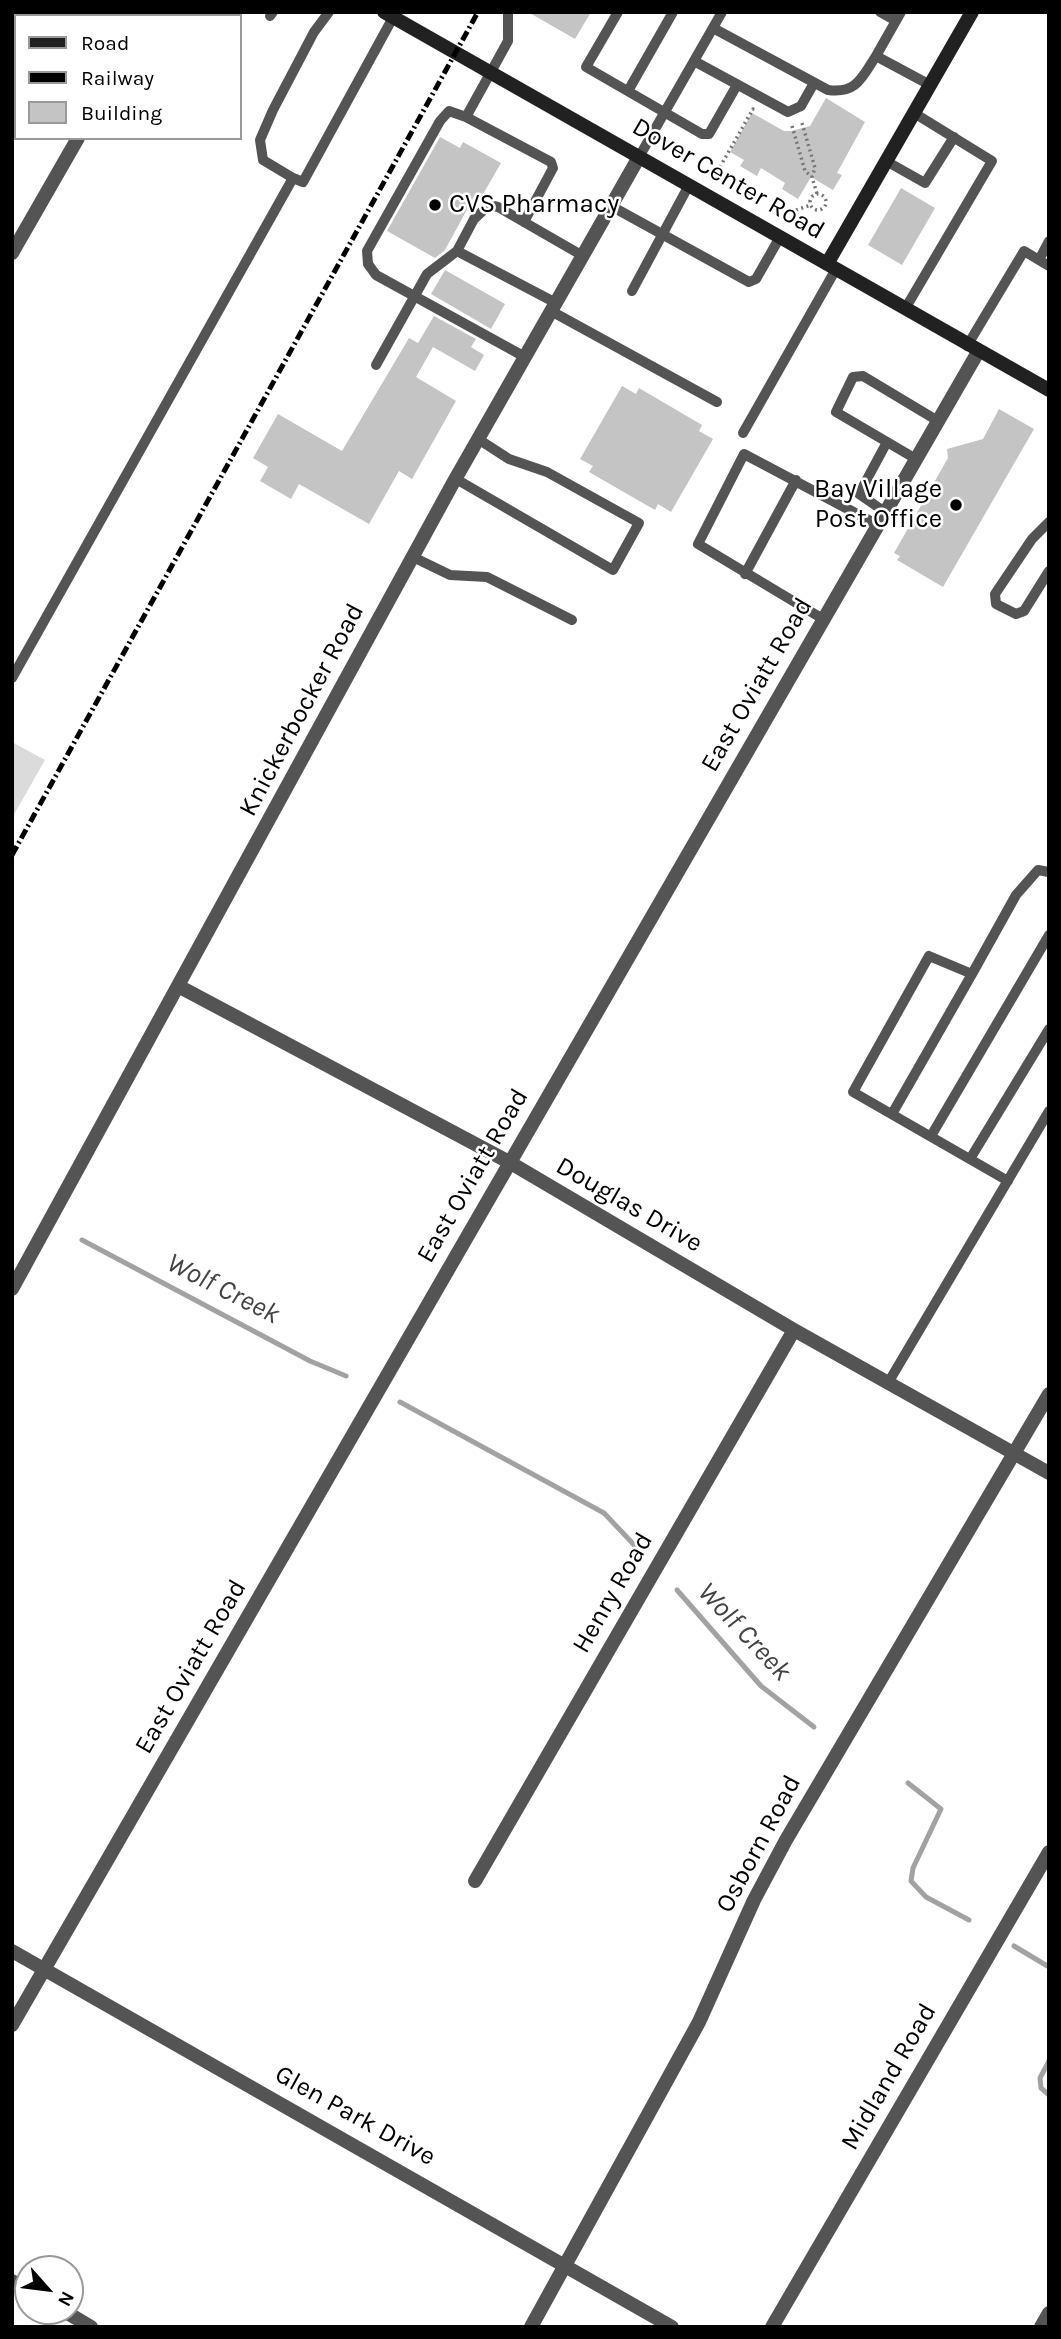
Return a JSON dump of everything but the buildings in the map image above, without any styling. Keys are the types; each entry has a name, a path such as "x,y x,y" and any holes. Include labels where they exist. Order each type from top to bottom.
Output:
{"street":[{"path":"831,266 886,161 972,12"},
{"name":"Dover Center Road","path":"391,14 973,349 1049,390"},
{"path":"12,253 77,140"},
{"name":"Knickerbocker Road","path":"12,1289 180,987 478,439 639,157"},
{"name":"East Oviatt Road","path":"12,2025 938,421 973,349"},
{"name":"Douglas Drive","path":"180,987 509,1163 793,1330 1049,1473"},
{"name":"Henry Road","path":"475,1881 793,1330"},
{"name":"Osborn Road","path":"531,2327 699,2022 754,1900 786,1840 1049,1394"},
{"name":"Midland Road","path":"772,2327 1049,1852"},
{"name":"Glen Park Drive","path":"12,1951 567,2264 672,2327"},
{"path":"1041,2327 1049,2314"}],"lane":[{"path":"328,12 314,32 260,140 263,160 303,182 391,14"},
{"path":"466,117 508,41 508,12"},
{"path":"618,12 586,67 702,134 709,134 737,85"},
{"path":"628,91 673,12"},
{"path":"639,157 722,12"},
{"path":"713,28 828,90 846,91 856,84 899,17 880,12"},
{"path":"876,55 930,85"},
{"path":"694,61 788,112 801,106 814,83"},
{"path":"524,222 553,168 551,162 466,117 449,111 440,121 367,251 370,269 525,357"},
{"path":"905,309 992,160 914,113"},
{"path":"886,161 925,183 954,137"},
{"path":"12,678 293,178"},
{"path":"632,291 690,185"},
{"path":"376,365 427,274 457,251 474,219 489,205 583,256"},
{"path":"611,206 748,282 756,279 780,237"},
{"path":"973,349 1024,251 1044,263 1049,241"},
{"path":"457,251 717,402"},
{"path":"743,433 831,266"},
{"path":"916,459 836,412 853,377 858,374 938,421"},
{"path":"456,479 613,570 639,523 547,472 509,459 478,439"},
{"path":"881,518 859,494 887,442"},
{"path":"823,619 698,544 744,454 881,518"},
{"path":"745,574 796,480"},
{"path":"1049,522 1032,539 995,594 996,604 1016,614 1024,611 1049,571"},
{"path":"414,556 450,575 487,577 572,620"},
{"path":"891,1114 1016,895 1038,870 1049,872"},
{"path":"931,1136 1049,935"},
{"path":"972,974 929,957 853,1092 1008,1181"},
{"path":"970,1159 1049,1029"},
{"path":"888,1383 1049,1111"}],"path":[{"path":"720,167 753,109 757,111"},
{"path":"779,124 792,126 810,117"},
{"path":"802,123 815,169 812,177"},
{"path":"792,126 805,171 812,177 817,194"},
{"path":"799,149 809,146"},
{"path":"817,194 823,195 826,202"},
{"path":"811,205 811,200 817,194"},
{"path":"796,210 811,205 819,209 826,202 835,199"}],"shaded area":[{"path":"12,742 45,760 12,818"}],"waterway":[{"name":"Wolf Creek","path":"82,1240 310,1361 346,1376"},
{"name":"Wolf Creek","path":"400,1402 604,1513 638,1549"},
{"name":"Wolf Creek","path":"677,1590 761,1686 814,1727"},
{"name":"Wolf Creek","path":"908,1783 941,1809 913,1868 911,1881 926,1897 969,1920"},
{"name":"Wolf Creek","path":"1014,1946 1049,1967"},
{"name":"Wolf Creek","path":"1049,2061 1040,2078 1041,2088 1049,2095"}],"railway":[{"path":"12,855 478,12"}],"place":[{"name":"CVS Pharmacy","path":"435,205"},
{"name":"Bay Village Post Office","path":"956,505"}]}
